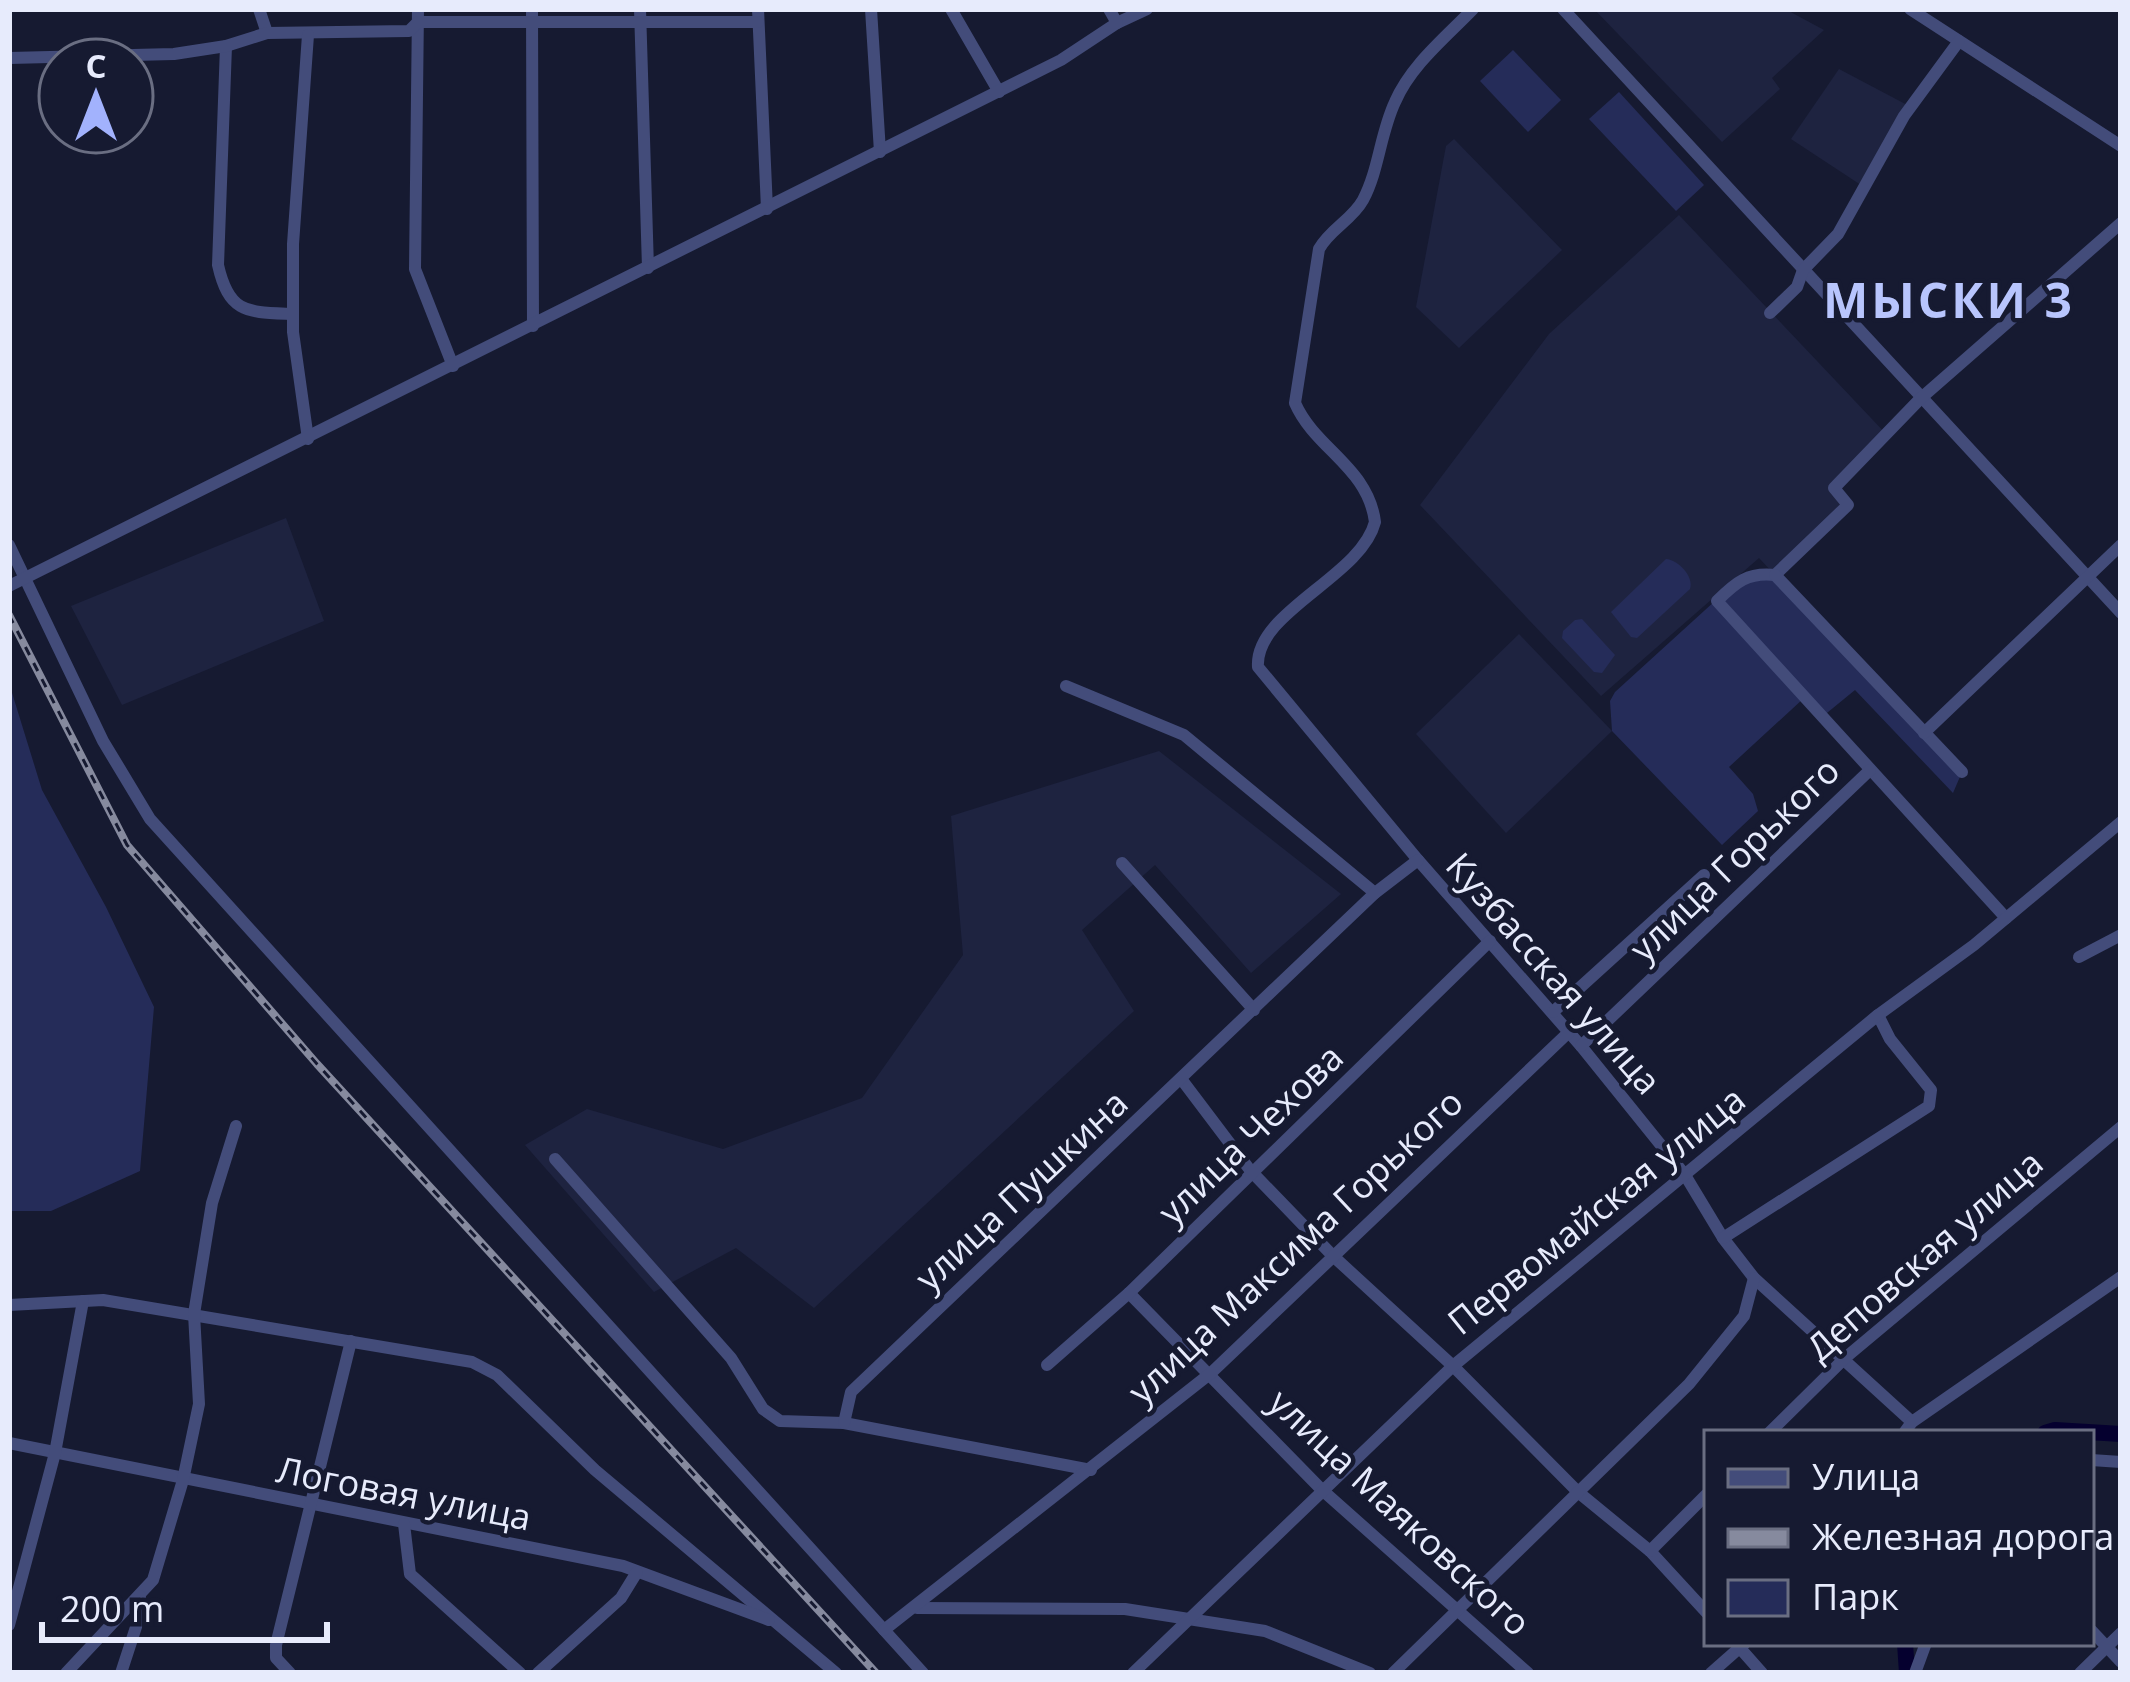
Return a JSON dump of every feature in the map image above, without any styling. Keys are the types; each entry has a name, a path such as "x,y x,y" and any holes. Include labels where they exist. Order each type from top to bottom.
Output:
{"street":[{"path":"259,9 267,33"},
{"path":"871,9 880,152"},
{"path":"951,9 999,92"},
{"path":"1109,9 1117,23"},
{"path":"9,586 999,92 1147,9"},
{"name":"Кузбасская улица","path":"1473,9 1411,72 1393,106 1365,195 1319,249 1295,403 1301,417 1357,476 1375,522 1363,548 1264,639 1258,658 1262,675 1581,1046 1685,1175 1754,1278 1845,1358 1908,1428"},
{"path":"1563,9 2121,613"},
{"path":"1910,9 2121,146"},
{"path":"418,15 758,15 766,209"},
{"path":"9,58 174,54 226,46 267,33 409,31 418,15"},
{"path":"418,15 415,269 453,366"},
{"path":"640,15 648,268"},
{"path":"532,16 533,326"},
{"path":"308,35 293,244 293,314 308,439"},
{"path":"1770,313 1838,234 1904,116 1959,41"},
{"path":"226,46 218,265 225,293 244,308 293,314"},
{"path":"1961,772 1775,575 1848,505 1834,488 1920,399 2121,223"},
{"path":"9,545 103,741 150,819 923,1673"},
{"path":"1924,733 2121,545"},
{"name":"улица Горького","path":"1581,1046 1870,770 1717,601 1738,580 1757,573 1775,575"},
{"path":"1066,686 1184,735 1375,893"},
{"path":"1870,770 2006,918"},
{"name":"Первомайская улица","path":"1133,1673 1453,1366 1878,1015 2006,918 2121,822"},
{"name":"улица Пушкина","path":"844,1423 851,1391 1375,893 1418,860"},
{"path":"1121,863 1254,1010"},
{"path":"1552,1012 1704,875"},
{"path":"2079,957 2121,934"},
{"name":"улица Чехова","path":"1047,1365 1130,1293 1490,941"},
{"path":"1723,1238 1930,1106 1931,1090 1889,1039 1878,1015"},
{"name":"улица Максима Горького","path":"884,1630 1211,1373 1569,1032"},
{"path":"1182,1081 1254,1173 1333,1256 1453,1366 1578,1492 1650,1551 1704,1609"},
{"path":"67,1673 153,1580 200,1404 194,1314 212,1203 236,1126"},
{"name":"Деповская улица","path":"1772,1430 1845,1358 2121,1127"},
{"path":"555,1160 731,1358 763,1409 780,1420 844,1423 1090,1470"},
{"path":"1908,1428 2121,1277"},
{"path":"1393,1673 1689,1384 1744,1316 1754,1278"},
{"name":"улица Маяковского","path":"1130,1293 1321,1489 1528,1673"},
{"path":"9,1305 103,1300 472,1362 497,1375 595,1470 836,1673"},
{"path":"9,1624 55,1453 83,1301"},
{"path":"290,1673 276,1658 276,1645 351,1341"},
{"name":"Логовая улица","path":"9,1443 637,1571 781,1624"},
{"path":"1650,1551 1704,1497"},
{"path":"404,1525 410,1574 520,1673"},
{"path":"538,1673 621,1598 637,1571"},
{"path":"122,1673 140,1594"},
{"path":"916,1608 1126,1609 1264,1631 1370,1673"},
{"path":"2094,1633 2121,1662"},
{"path":"2080,1673 2121,1634"},
{"path":"1712,1673 1739,1646"},
{"path":"1741,1646 1762,1673"}],"shaded area":[{"path":"1594,9 1785,9 1824,30 1772,78 1780,89 1722,142"},
{"path":"1839,69 1911,107 1864,187 1791,139"},
{"path":"1454,139 1562,250 1459,348 1416,307 1446,146"},
{"path":"1679,215 1888,436 1835,487 1848,505 1775,575 1759,558 1601,696 1420,505 1549,334"},
{"path":"286,518 324,621 122,705 71,606"},
{"path":"1519,634 1612,731 1506,833 1416,734"},
{"path":"1159,751 1341,894 1251,973 1155,865 1082,930 1134,1011 814,1308 736,1248 654,1292 525,1145 587,1109 723,1149 862,1098 963,955 951,816"}],"green space":[{"path":"1513,50 1561,100 1528,132 1480,81"},
{"path":"1619,92 1704,185 1676,211 1589,119"},
{"path":"1666,559 1684,570 1690,589 1637,638 1631,637 1611,612"},
{"path":"1775,575 1962,772 1953,793 1855,690 1822,717 1804,698 1729,767 1753,794 1758,811 1722,845 1612,731 1610,701 1615,692 1738,580"},
{"path":"1582,619 1615,655 1602,673 1594,672 1562,638 1563,631"},
{"path":"9,683 42,790 154,1007 140,1171 51,1211 9,1211"}],"waterway":[{"path":"2094,1432 2121,1434"},
{"path":"1905,1646 1907,1673"}],"railway":[{"path":"9,615 127,845 317,1064 876,1673"}],"district":[{"name":"МЫСКИ 3","path":"1949,299"}]}
